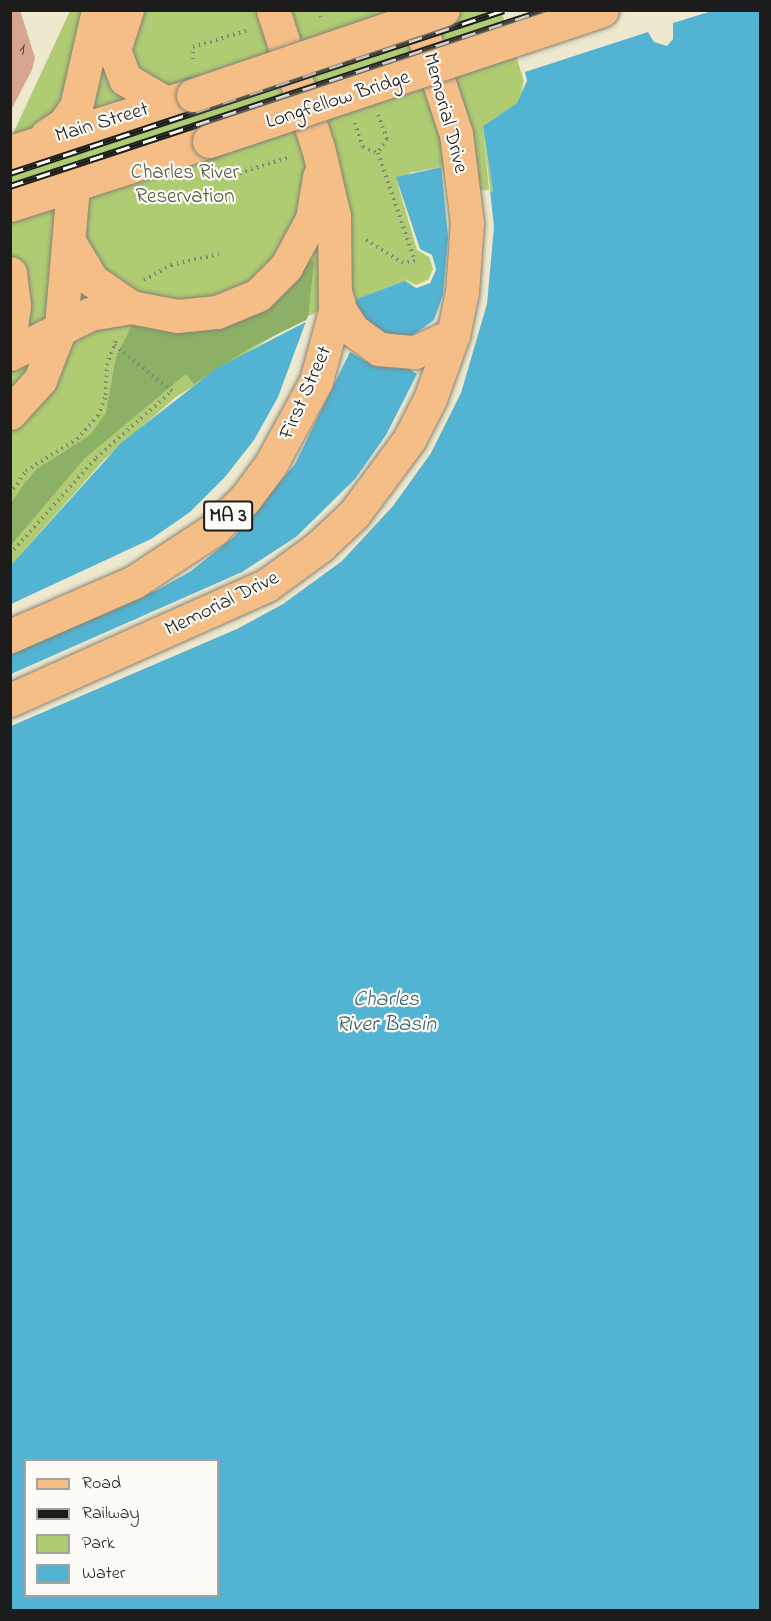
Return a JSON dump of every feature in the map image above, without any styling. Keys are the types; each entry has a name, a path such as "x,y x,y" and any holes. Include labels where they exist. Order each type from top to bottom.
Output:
{"main road":[{"path":"22,148 64,124 76,107 98,10"},
{"path":"127,10 115,45 118,67 133,86 180,99 443,10"},
{"name":"Memorial Drive","path":"10,700 236,602 274,581 320,546 369,496 409,440 434,389 453,334 466,234 464,176 456,135 415,10"},
{"name":"Longfellow Bridge","path":"218,152 602,10"},
{"name":"First Street","path":"10,636 150,574 200,540 245,499 281,449 304,406 328,344 336,295 334,216 304,152 261,20"},
{"name":"Main Street","path":"22,148 180,99"},
{"path":"10,205 73,185 218,152"},
{"path":"10,354 61,326 100,311 129,309 168,315 207,314 248,300 265,289 286,267 312,219 319,185 304,152"},
{"path":"10,413 40,380 61,326 70,243 73,185"},
{"path":"70,243 92,280 129,309"},
{"path":"10,273 14,306 10,336"},
{"path":"336,295 340,310 353,330 379,349 415,352 453,334"}],"path":[{"path":"319,10 321,17"},
{"path":"192,59 193,47 261,20"},
{"path":"378,115 387,139 378,153"},
{"path":"355,123 363,147 378,153 415,261 403,263 360,234"},
{"path":"218,152 234,175 304,152"},
{"path":"10,494 26,471 85,432 98,416 106,396 107,365 114,345 129,309 153,272 219,254"},
{"path":"10,554 96,458 172,391 114,345"}],"green space":[{"name":"Charles River Reservation","path":"70,11 504,11 527,81 517,103 483,126 493,192 446,195 441,167 409,173 436,269 430,283 416,288 403,281 308,319 277,334 176,397 104,460 11,565 11,138"},
{"path":"314,261 308,319 253,346 194,384 186,374 84,459 11,545 11,503 37,469 90,435 106,413 116,357 134,321 151,328 186,332 216,328 299,275 309,262"}],"water":[{"name":"Charles River Basin","path":"504,11 760,11 760,1610 11,1610 11,565 121,443 217,368 331,309 404,281 416,288 430,283 436,269 432,255 420,249 396,177 442,167 446,195 493,192 483,126 517,103 527,81"}],"pier":[{"path":"501,10 712,11 673,23 673,39 667,46 654,42 648,32 525,72 527,81 521,92 524,81"},
{"path":"483,126 494,227 487,304 461,393 431,453 393,506 342,561 283,604 237,629 11,726 11,674 242,572 296,537 355,479 386,435 417,374 409,369 374,366 350,352 295,464 235,536 191,571 159,589 10,655 11,604 151,539 190,512 225,477 254,440 278,397 308,316 355,296 357,308 377,334 410,337 434,320 443,295 448,237 441,164 448,192 489,190"},
{"path":"395,175 420,249 432,255 436,270 430,283 416,288 403,278 416,285 428,280 433,269 429,257 417,250"}],"building":[{"path":"10,10 20,10 35,58 32,70 10,112"}],"railway":[{"path":"10,173 504,10"},
{"path":"10,186 545,10"}]}
